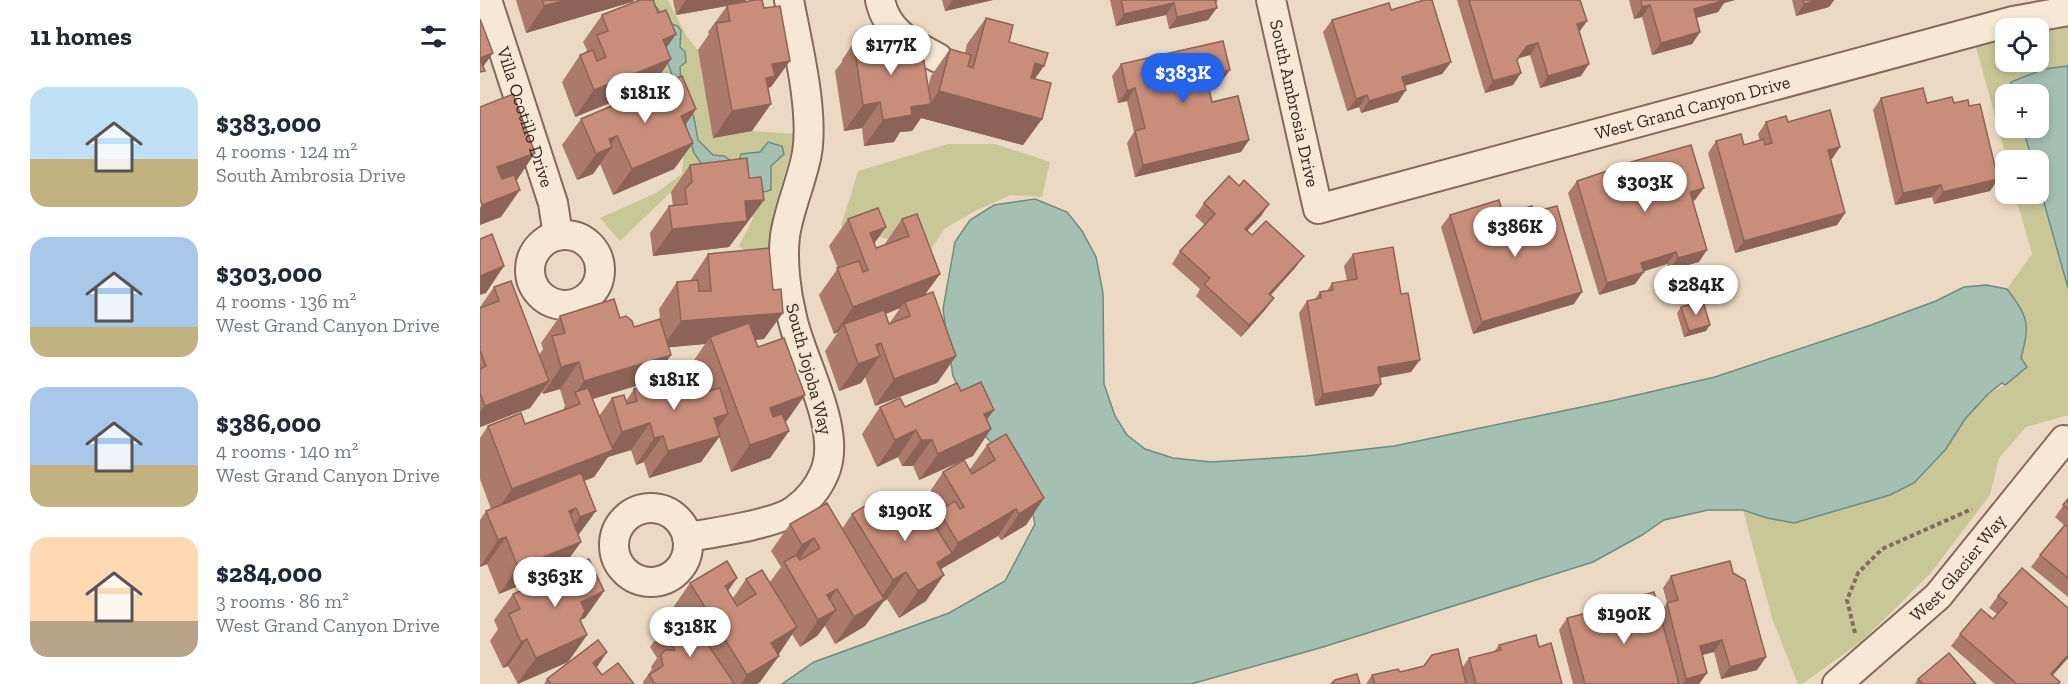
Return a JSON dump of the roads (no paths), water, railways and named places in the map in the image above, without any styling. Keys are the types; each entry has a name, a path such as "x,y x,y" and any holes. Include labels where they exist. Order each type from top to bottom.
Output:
{"street":[{"name":"Villa Ocotillo Drive","path":"487,0 553,203 558,235"},
{"name":"South Jojoba Way","path":"687,537 764,522 795,511 813,493 825,473 830,449 823,412 792,318 785,267 785,236 807,152 808,119 789,0"},
{"path":"880,0 883,15 904,40 938,58"},
{"name":"South Ambrosia Drive","path":"1271,0 1318,209"},
{"name":"West Grand Canyon Drive","path":"1318,209 2013,21 2068,11"},
{"name":"West Glacier Way","path":"1838,684 1938,596 2066,442"}]}
